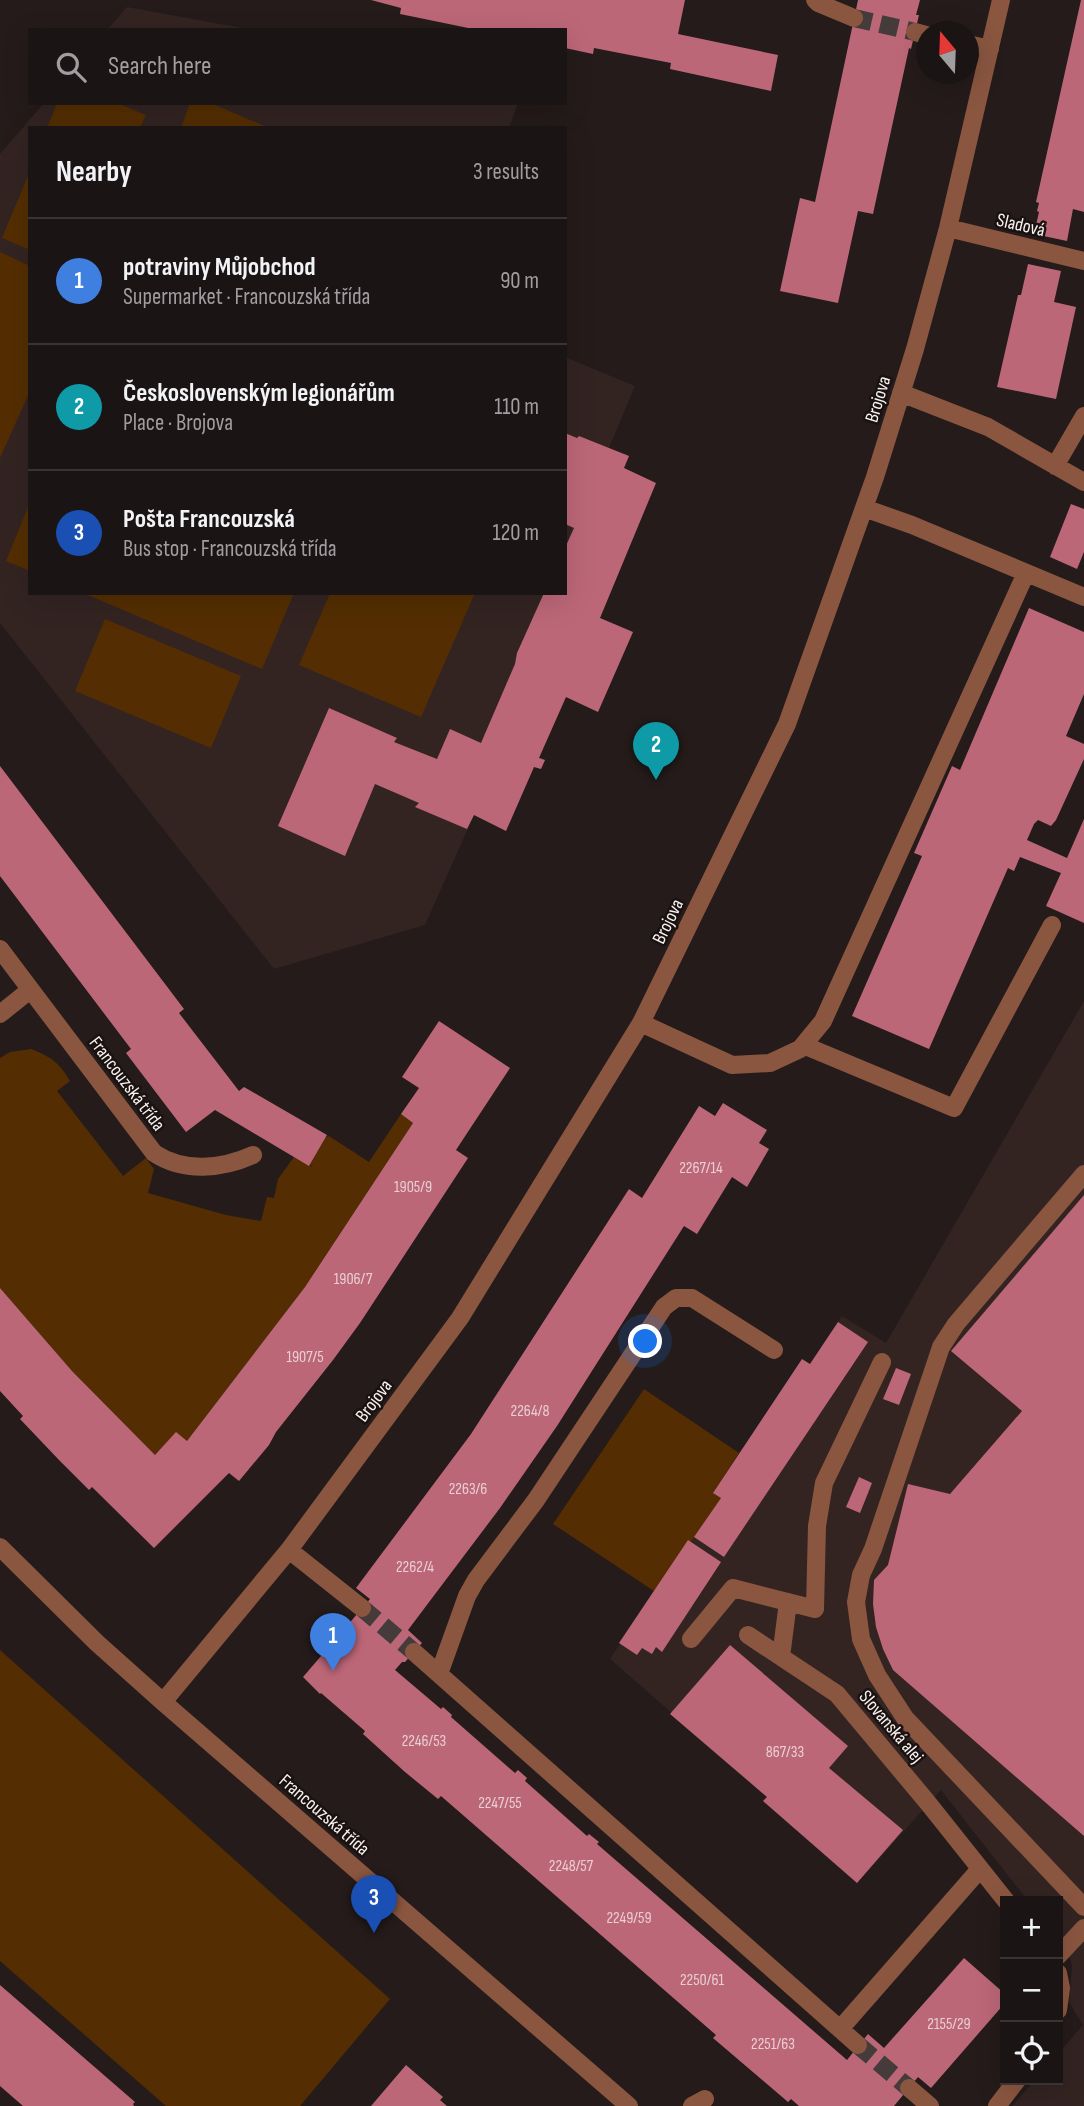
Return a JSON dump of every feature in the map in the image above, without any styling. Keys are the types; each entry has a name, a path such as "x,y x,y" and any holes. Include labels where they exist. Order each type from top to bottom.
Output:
{"street":[{"path":"815,0 818,4 854,18"},
{"name":"Brojova","path":"163,1702 289,1550 460,1318 641,1023 787,724 864,508 901,393 948,228 1001,0"},
{"path":"979,46 990,49"},
{"name":"Sladová","path":"948,228 1084,261"},
{"path":"901,393 988,427 1084,482"},
{"path":"1055,466 1084,416"},
{"path":"864,508 912,525 1084,597"},
{"path":"641,1023 732,1065 771,1063 800,1049 823,1021 1026,573"},
{"path":"803,1045 954,1108 1052,925"},
{"name":"Francouzská třída","path":"0,949 155,1153 166,1160 188,1166 233,1164 253,1155"},
{"path":"0,1014 30,990"},
{"path":"1084,1174 956,1324 940,1347 873,1549 861,1575 856,1602 861,1639 877,1675 905,1717 1084,1907"},
{"path":"439,1674 467,1596 476,1580 536,1500 664,1307 676,1298 692,1298 774,1350"},
{"path":"691,1639 733,1588 815,1609 817,1526 824,1483 882,1362"},
{"name":"Francouzská třída","path":"0,1548 97,1643 163,1702 629,2106"},
{"path":"289,1550 362,1608"},
{"path":"781,1657 788,1602"},
{"name":"Slovanská alej","path":"748,1635 837,1694 929,1803 1002,1896"},
{"path":"414,1653 858,2045"},
{"path":"840,2029 980,1869"},
{"path":"1063,1951 1084,1928"},
{"path":"997,2106 1013,2085"},
{"path":"909,2088 930,2106"}],"shaded area":[{"path":"127,7 242,28 109,28"},
{"path":"42,105 517,105 510,126 28,126 28,595 567,595 567,358 635,386 609,448 629,456 624,468 656,483 600,618 633,632 598,712 566,697 539,757 545,760 541,769 534,767 506,831 474,815 425,925 274,969 0,623 0,154"},
{"path":"56,105 122,105 146,115 141,126 48,126"},
{"path":"189,105 216,105 264,126 182,126"},
{"path":"28,176 28,249 2,238"},
{"path":"0,252 28,265 28,395 0,458"},
{"path":"28,507 28,570 6,561"},
{"path":"88,595 293,595 262,669"},
{"path":"329,595 474,595 421,717 299,665"},
{"path":"105,619 241,676 211,748 75,691"},
{"path":"1084,1001 1084,2106 1012,2106 1031,2085 1063,2085 1063,2048 1083,2025 1069,2002 1072,1965 1063,1945 1063,1896 1024,1896 941,1790 857,1883 763,1801 767,1796 610,1659 688,1540 691,1542 720,1499 713,1493 802,1359 810,1364 842,1316 886,1343"},
{"path":"31,1049 49,1057 62,1069 70,1081 57,1091 123,1176 146,1158 154,1169 148,1193 226,1215 261,1221 267,1197 274,1198 278,1179 294,1157 312,1167 310,1164 326,1137 329,1136 369,1162 401,1114 413,1123 305,1287 187,1441 176,1433 155,1455 72,1371 0,1288 0,1058 10,1052"},
{"path":"644,1389 739,1453 713,1493 721,1498 654,1591 553,1524"},
{"path":"0,1650 390,1999 300,2106 166,2106 0,1961"}],"building":[{"path":"371,0 685,0 678,34 778,55 771,91 670,69 671,63 594,48 593,54 567,48 567,28 468,28 400,14 401,8"},
{"path":"858,0 920,0 916,15 919,15 911,49 909,48 873,214 858,211 838,303 780,291 800,198 815,202"},
{"path":"1081,0 1084,0 1084,212 1073,209 1067,241 1034,234 1039,212 1039,203 1036,202"},
{"path":"1028,264 1061,271 1054,302 1076,307 1056,399 997,387 1018,295 1021,295"},
{"path":"567,434 629,456 624,468 656,483 600,618 633,632 598,712 566,697 539,758 545,760 541,769 534,767 506,831 474,815 467,829 415,807 419,803 375,784 345,856 278,826 329,708 397,738 394,742 437,759 450,729 481,743 543,595 567,595 567,544 574,528 567,525"},
{"path":"1071,504 1084,509 1084,552 1077,569 1050,557"},
{"path":"1029,608 1084,632 1084,694 1066,736 1084,744 1084,759 1056,820 1051,826 1038,820 1027,840 1067,858 1084,819 1084,923 1046,906 1061,873 1020,857 1014,871 1008,868 929,1049 852,1016 922,856 914,853 952,766 960,770"},
{"path":"0,766 184,1009 179,1013 239,1091 244,1087 327,1135 309,1166 215,1110 186,1132 126,1053 131,1049 0,876"},
{"path":"439,1021 510,1068 456,1150 468,1158 360,1323 276,1432 269,1445 239,1481 229,1473 154,1548 92,1487 89,1490 59,1460 20,1419 23,1416 0,1391 0,1288 72,1371 155,1455 176,1432 187,1441 305,1287 413,1123 401,1114 419,1088 402,1077"},
{"path":"723,1103 767,1130 759,1143 769,1149 747,1187 732,1177 697,1234 684,1226 557,1426 500,1508 408,1630 422,1643 395,1670 441,1709 443,1707 515,1773 518,1770 527,1778 525,1781 587,1836 589,1834 599,1842 597,1844 847,2060 868,2034 884,2048 964,1958 1000,1990 1000,2009 931,2088 918,2077 894,2106 799,2106 791,2099 788,2102 713,2038 716,2035 441,1796 438,1799 405,1772 363,1734 365,1731 303,1677 370,1599 356,1588 471,1434 629,1189 642,1198 699,1106 715,1116"},
{"path":"1084,1195 1084,1836 893,1670 876,1627 873,1604 874,1580 888,1565 908,1484 950,1494 1022,1411 951,1351"},
{"path":"838,1322 868,1342 724,1557 694,1537 721,1498 713,1493 802,1359 810,1364"},
{"path":"896,1368 911,1374 899,1405 883,1399"},
{"path":"859,1477 872,1483 860,1513 846,1507"},
{"path":"688,1540 721,1562 662,1652 656,1647 652,1654 642,1648 637,1655 619,1643"},
{"path":"730,1645 848,1746 829,1768 903,1830 857,1883 763,1801 767,1797 670,1714"},
{"path":"0,1985 135,2102 134,2106 23,2106 0,2086"},
{"path":"406,2065 443,2097 440,2100 447,2106 371,2106"}],"tunnel":[{"path":"854,18 915,32"},
{"path":"362,1608 414,1652"},
{"path":"858,2045 909,2088"}],"place":[{"name":"Československým legionářům","path":"656,780"},
{"name":"potraviny Můjobchod","path":"333,1671"},
{"name":"Pošta Francouzská","path":"374,1933"}]}
